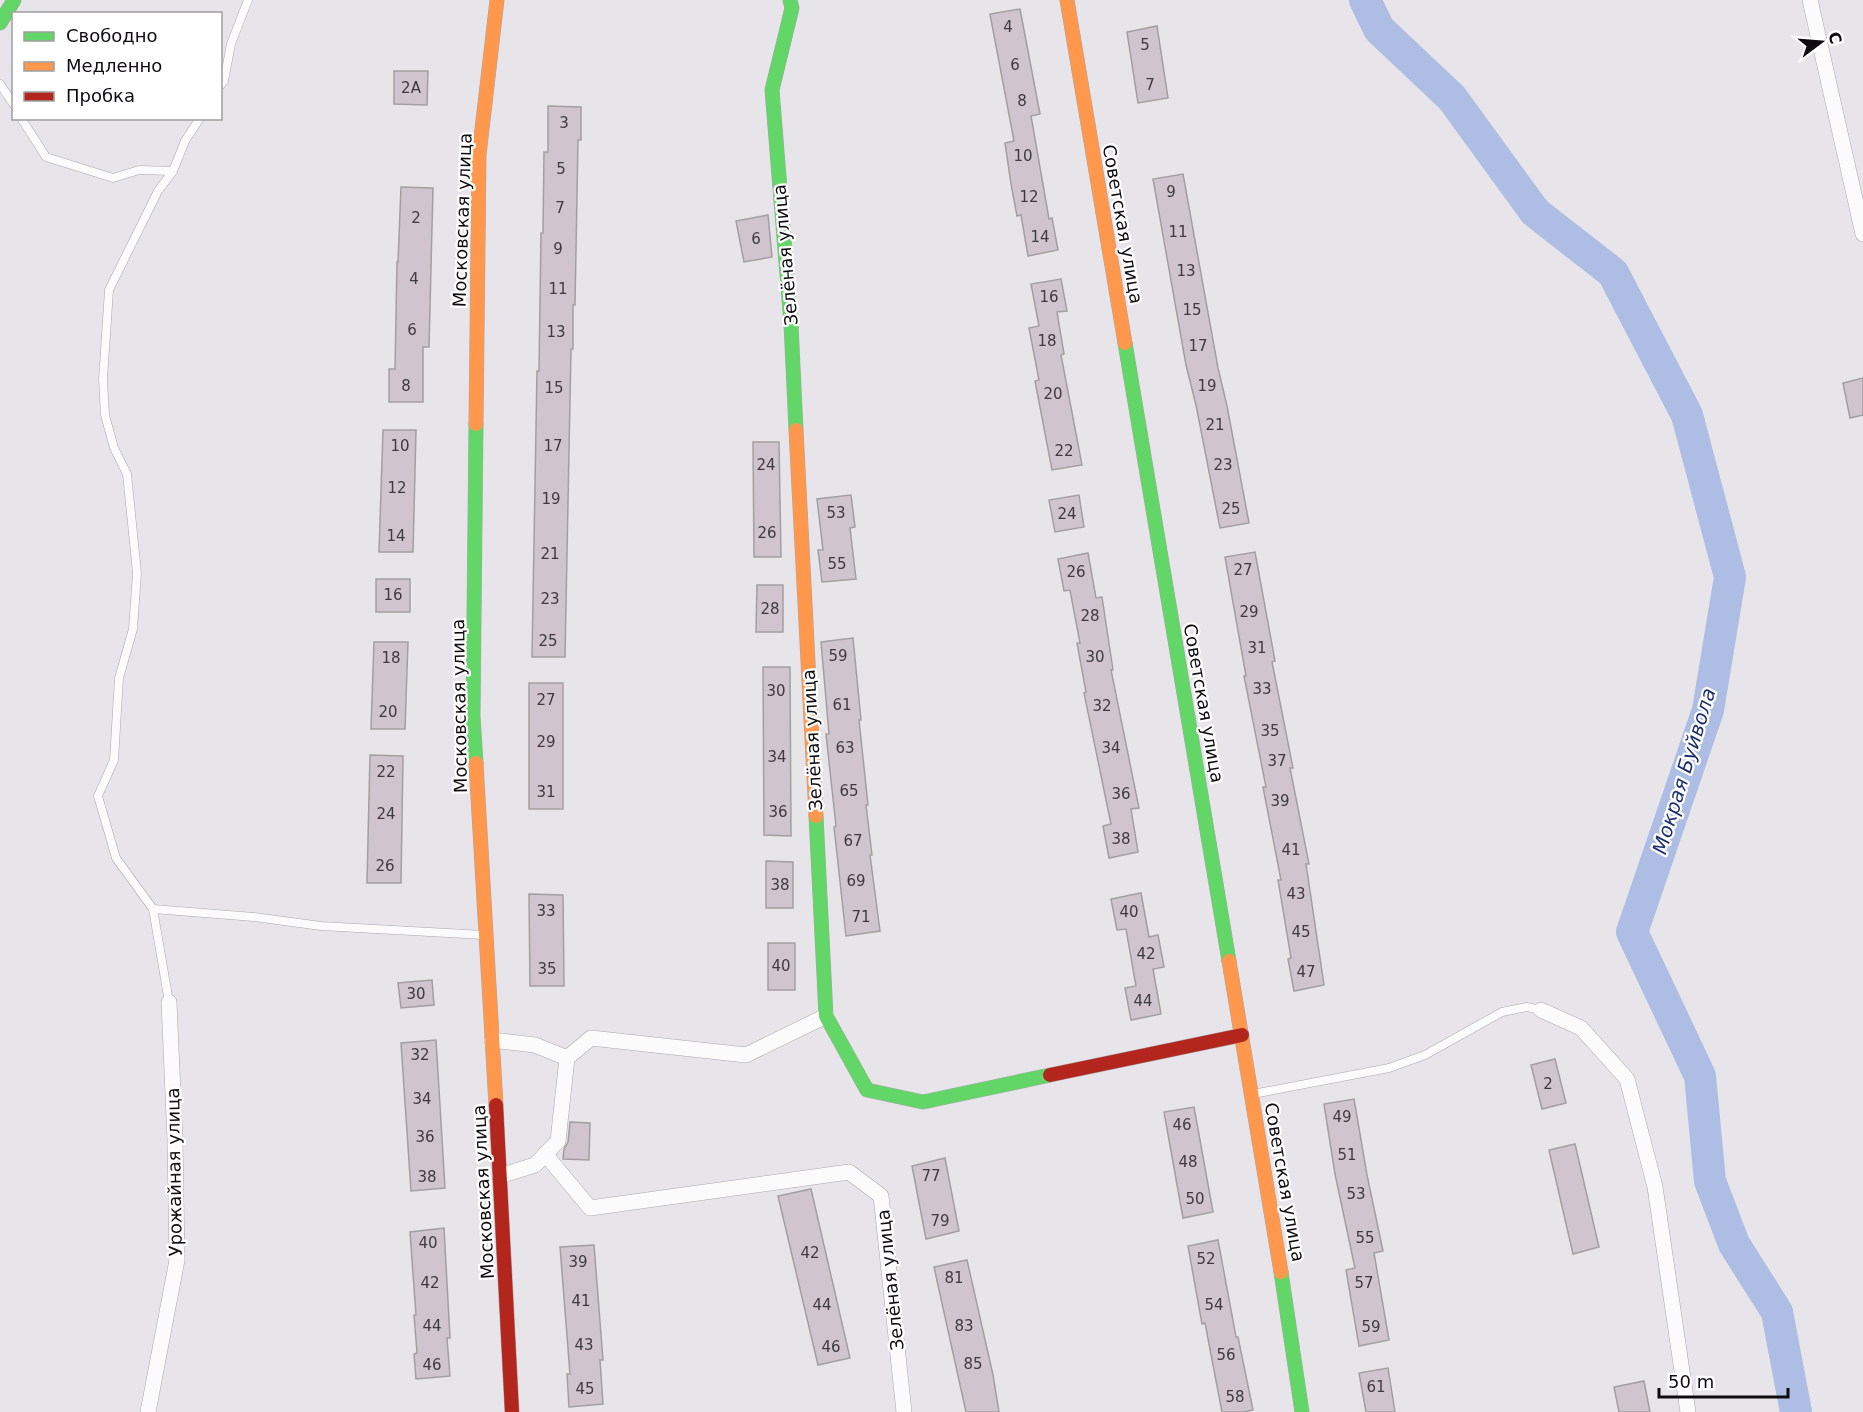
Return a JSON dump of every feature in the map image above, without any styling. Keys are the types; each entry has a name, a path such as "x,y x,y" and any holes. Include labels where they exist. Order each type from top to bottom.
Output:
{"street":[{"path":"0,23 14,0"},
{"name":"Московская улица","path":"497,0 480,155 473,716 512,1412"},
{"name":"Зелёная улица","path":"790,0 792,8 772,90 791,324 826,1016 867,1090 923,1102 1242,1035"},
{"name":"Советская улица","path":"1067,0 1293,1341 1302,1412"},
{"path":"1810,0 1863,234"},
{"name":"Урожайная улица","path":"148,1412 177,1260 169,1002"},
{"path":"1541,1010 1581,1028 1627,1079 1655,1187 1688,1412"},
{"path":"500,1176 534,1165 558,1141 567,1058 591,1038 746,1054 826,1016"},
{"path":"492,1040 535,1045 567,1058"},
{"name":"Зелёная улица","path":"545,1154 590,1208 849,1172 881,1197 904,1412"}],"lane":[{"path":"222,84 231,44 248,0"},
{"path":"0,84 12,102"},
{"path":"22,120 46,157 113,178 139,170 173,171"},
{"path":"169,1002 153,909 116,858 98,796 114,760 119,678 133,629 137,573 127,474 114,448 105,416 103,379 109,290 158,191 173,171 185,141 199,120"},
{"path":"153,909 254,917 321,926 486,935"},
{"path":"1252,1095 1389,1068 1425,1055 1502,1012 1527,1007 1541,1010"}],"building":[{"path":"1020,9 1040,114 1031,116 1049,219 1052,218 1058,250 1028,256 1021,215 1017,216 1011,184 1005,143 1014,141 990,14"},
{"path":"1157,26 1168,98 1138,103 1127,32"},
{"path":"394,71 428,71 427,105 394,104"},
{"path":"548,106 581,107 581,140 578,140 575,305 573,305 573,349 571,349 565,657 532,657 541,233 543,233 544,152 548,152"},
{"path":"1183,174 1249,523 1220,528 1186,365 1153,179"},
{"path":"401,187 433,188 429,347 423,347 423,402 389,402 389,369 395,369"},
{"path":"768,215 772,257 744,262 736,221"},
{"path":"1061,279 1067,311 1057,312 1064,354 1061,355 1082,465 1052,470 1035,381 1039,380 1029,328 1039,326 1031,284"},
{"path":"1863,378 1863,415 1850,418 1843,383"},
{"path":"383,430 416,430 413,552 379,552"},
{"path":"753,442 779,442 781,557 754,557"},
{"path":"851,495 855,527 850,528 856,579 822,582 818,550 823,550 817,499"},
{"path":"1079,495 1084,527 1055,532 1049,500"},
{"path":"1255,552 1275,661 1272,662 1293,768 1290,768 1309,864 1306,864 1324,985 1294,991 1278,880 1281,880 1263,787 1266,787 1244,676 1246,676 1225,557"},
{"path":"1088,553 1096,598 1102,597 1113,670 1111,670 1139,808 1131,809 1138,852 1109,858 1103,826 1111,824 1084,693 1086,692 1077,643 1080,643 1070,590 1064,591 1058,559"},
{"path":"376,579 410,579 410,612 376,612"},
{"path":"757,585 783,585 783,632 756,632"},
{"path":"853,638 872,855 870,855 880,931 846,936 826,734 829,734 821,642"},
{"path":"374,642 408,642 405,729 371,729"},
{"path":"763,667 790,667 791,836 764,835"},
{"path":"529,683 563,683 563,809 529,809"},
{"path":"370,755 403,756 401,883 367,883"},
{"path":"766,861 793,862 793,908 766,908"},
{"path":"1141,893 1149,937 1158,935 1164,967 1153,969 1161,1014 1131,1020 1125,988 1136,986 1126,929 1117,930 1111,899"},
{"path":"529,894 563,895 564,986 530,986"},
{"path":"768,943 795,943 795,990 768,990"},
{"path":"432,980 434,1005 401,1008 398,983"},
{"path":"436,1040 445,1188 411,1191 401,1043"},
{"path":"1555,1059 1566,1103 1542,1109 1531,1065"},
{"path":"1354,1099 1383,1251 1374,1253 1389,1340 1359,1346 1346,1270 1355,1268 1335,1174 1324,1104"},
{"path":"1194,1107 1213,1212 1183,1218 1164,1112"},
{"path":"570,1122 590,1123 589,1160 563,1159"},
{"path":"1575,1144 1599,1247 1573,1254 1549,1150"},
{"path":"945,1158 959,1231 926,1239 912,1166"},
{"path":"811,1189 850,1358 818,1365 778,1196"},
{"path":"444,1228 450,1376 416,1379 414,1354 417,1353 414,1315 416,1315 410,1232"},
{"path":"1218,1240 1236,1337 1238,1337 1253,1410 1244,1412 1222,1412 1205,1323 1202,1324 1188,1246"},
{"path":"594,1245 603,1360 600,1360 603,1404 569,1407 567,1374 570,1374 560,1247"},
{"path":"967,1260 999,1412 966,1412 934,1267"},
{"path":"1388,1368 1395,1412 1366,1412 1359,1373"},
{"path":"1644,1381 1650,1412 1619,1412 1614,1387"}],"waterway":[{"name":"Мокрая Буйвола","path":"1365,0 1379,29 1452,98 1535,212 1613,273 1687,415 1730,577 1708,710 1632,932 1700,1076 1710,1181 1734,1244 1777,1312 1796,1412"}],"traffic: fast":[{"path":"0,23 14,0"},
{"path":"790,0 792,8 772,90 791,324 796,430"},
{"path":"1125,343 1229,961"},
{"path":"476,424 473,716 476,763"},
{"path":"816,816 826,1016 867,1090 923,1102 1050,1075"},
{"path":"1281,1272 1302,1412"}],"traffic: slow":[{"path":"476,424 479,155 497,0"},
{"path":"1067,0 1125,343"},
{"path":"796,430 816,816"},
{"path":"476,763 496,1105"},
{"path":"1229,961 1281,1272"}],"traffic: jam":[{"path":"1050,1075 1242,1035"},
{"path":"496,1105 512,1412"}]}
